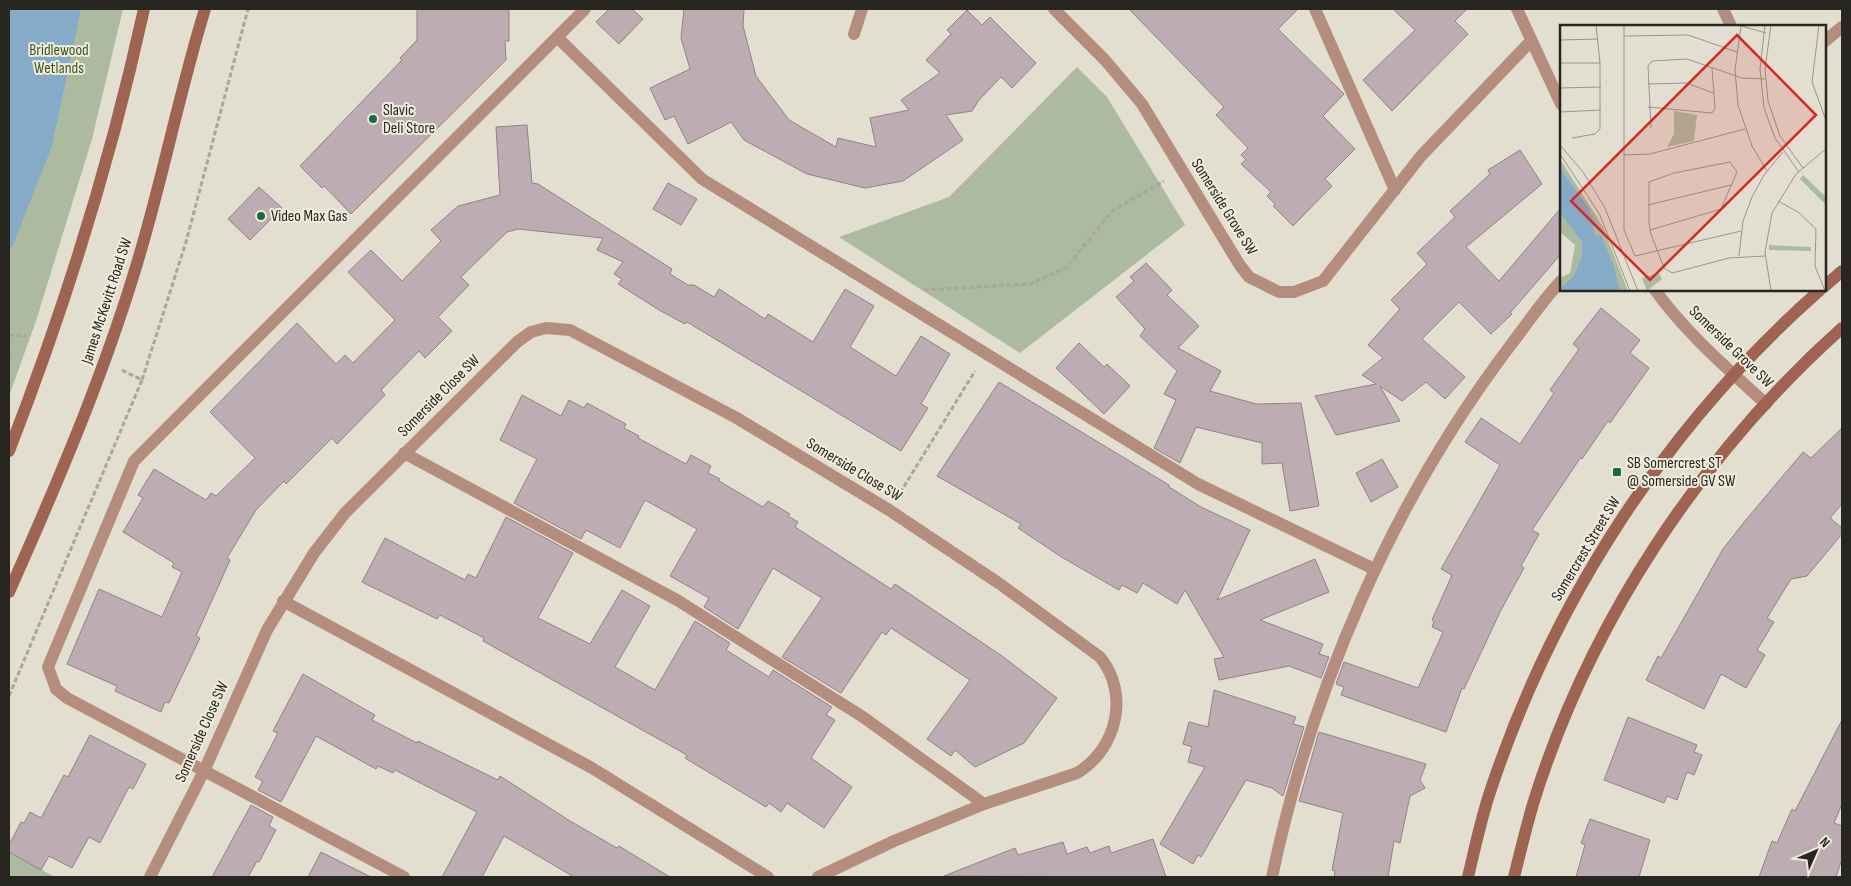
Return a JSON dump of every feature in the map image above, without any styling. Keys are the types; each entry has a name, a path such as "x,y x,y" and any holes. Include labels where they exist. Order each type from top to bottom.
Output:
{"street":[{"path":"9,451 83,242 124,101 144,9"},
{"name":"James McKevitt Road SW","path":"9,592 45,511 104,364 148,225 183,81 205,9"},
{"path":"404,877 67,698 56,689 51,680 48,667 134,461 585,9"},
{"path":"854,34 862,9"},
{"name":"Somerside Grove SW","path":"1054,9 1125,82 1142,104 1239,264 1249,277 1279,292 1294,292 1323,281 1422,156 1531,41"},
{"path":"1315,9 1395,190"},
{"path":"1517,9 1560,102"},
{"path":"1723,9 1731,25"},
{"path":"1826,40 1842,27"},
{"path":"557,37 702,179 1198,484 1374,569"},
{"path":"1826,285 1842,270"},
{"path":"1272,877 1280,838 1321,701 1374,569 1405,510 1472,397 1560,282"},
{"name":"Somerside Grove SW","path":"1656,291 1671,312 1693,336 1766,404"},
{"name":"Somercrest Street SW","path":"1468,877 1490,791 1520,710 1552,640 1598,556 1647,481 1692,421 1733,374 1819,291"},
{"name":"Somerside Close SW","path":"150,877 204,771 249,667 283,601 314,553 346,513 517,342 531,332 546,328 570,330 735,417 888,510 1000,584 1066,632 1100,658 1114,679 1117,705 1106,744 1095,760 1077,773 984,804 894,841 818,877"},
{"path":"1514,877 1533,804 1551,752 1604,636 1657,544 1726,450 1766,404 1842,328"},
{"path":"404,453 685,604 863,717 984,804"},
{"path":"283,601 592,768 768,877"}],"path":[{"path":"9,696 142,380 186,242 212,152 248,9"},
{"path":"906,304 913,291 1030,284 1066,268 1112,211 1182,171"},
{"path":"9,335 27,336"},
{"path":"9,352 9,362"},
{"path":"888,510 986,354"},
{"path":"122,370 142,380"}],"green space":[{"name":"Bridlewood Wetlands","path":"9,9 123,9 92,139 36,321 9,396"},
{"path":"1077,67 1107,97 1185,225 1020,353 839,237 949,197"},
{"path":"9,852 55,877 9,877"}],"water":[{"path":"9,9 81,9 52,146 13,245 9,249"}],"building":[{"path":"417,9 509,9 509,41 505,41 506,60 351,214 324,186 322,188 300,166 402,60 400,58 417,40"},
{"path":"609,9 632,9 643,19 619,44 596,22"},
{"path":"684,9 744,9 743,26 756,76 789,120 836,147 838,138 876,147 870,118 909,110 901,100 940,73 926,60 951,34 947,30 967,10 982,25 990,17 1036,63 1012,88 1001,77 979,100 972,111 946,115 963,140 903,181 865,188 807,174 744,140 731,122 688,144 674,116 665,120 650,88 690,69 681,38"},
{"path":"1129,9 1298,9 1278,29 1344,94 1323,116 1355,149 1325,179 1332,186 1293,226 1273,206 1275,204 1267,196 1271,192 1241,164 1246,160 1241,155 1248,148 1216,115 1224,107"},
{"path":"1393,9 1467,9 1455,21 1468,34 1392,111 1363,80 1415,30"},
{"path":"527,125 532,183 538,184 672,269 670,274 688,285 694,285 714,297 719,289 765,319 768,314 813,342 845,289 874,306 850,347 896,376 921,336 950,354 921,404 928,408 901,451 687,322 685,324 659,310 618,284 622,279 614,274 623,262 597,250 603,238 518,229 507,232 461,277 469,285 438,317 452,331 425,358 419,351 381,390 385,395 337,444 332,438 286,484 284,481 256,510 227,558 230,560 196,636 200,638 169,703 165,702 161,712 115,691 117,686 67,664 99,589 162,617 182,572 172,567 174,563 123,532 143,498 138,495 154,469 206,500 211,493 216,496 255,458 210,412 297,323 336,364 345,355 353,363 395,320 348,272 371,250 402,281 441,241 431,230 458,206 500,195 496,127"},
{"path":"1520,150 1542,184 1466,247 1499,281 1560,209 1560,255 1510,313 1512,314 1491,334 1459,302 1422,339 1465,377 1445,399 1426,382 1402,401 1380,386 1400,421 1336,435 1315,396 1376,384 1362,375 1383,358 1368,345 1400,309 1391,300 1427,264 1417,253 1455,217 1450,211 1490,174 1488,170"},
{"path":"668,183 697,199 681,225 653,209"},
{"path":"259,187 282,208 250,240 228,219"},
{"path":"1146,263 1172,290 1167,295 1199,326 1178,348 1221,371 1210,391 1256,404 1301,403 1319,506 1290,511 1282,463 1262,464 1262,443 1196,427 1180,463 1154,448 1176,400 1164,394 1177,371 1140,336 1145,329 1116,297 1134,281 1130,277"},
{"path":"1601,308 1640,340 1630,353 1649,368 1610,423 1608,421 1582,459 1581,457 1532,530 1539,534 1521,566 1524,568 1500,612 1464,689 1462,688 1446,732 1341,695 1344,687 1336,684 1344,662 1418,688 1443,632 1432,627 1434,622 1432,620 1452,575 1441,569 1500,465 1465,442 1481,418 1520,444 1554,393 1550,390 1579,349 1573,344"},
{"path":"1079,343 1104,367 1107,364 1130,386 1104,414 1056,368"},
{"path":"999,382 1169,485 1169,487 1201,507 1250,530 1217,600 1315,559 1329,592 1260,620 1323,644 1319,654 1329,657 1321,678 1289,666 1219,680 1214,659 1224,657 1185,590 1177,604 1143,583 1137,593 1122,585 1119,590 1063,558 1018,528 1021,524 937,476"},
{"path":"522,395 561,416 569,400 584,408 587,403 626,424 624,428 639,436 638,438 686,464 691,455 711,466 708,473 720,479 719,481 763,507 768,501 790,514 788,516 798,522 795,527 891,589 895,584 1002,656 1057,698 1024,743 975,767 955,750 951,756 927,739 970,680 891,628 886,635 882,632 841,693 782,657 822,598 773,568 738,629 704,607 709,598 670,576 697,529 645,500 620,548 586,530 581,539 514,503 537,459 500,440"},
{"path":"1842,428 1842,504 1830,518 1842,528 1842,534 1807,576 1791,579 1767,618 1774,622 1757,650 1765,655 1746,688 1721,674 1704,709 1646,680 1658,656 1661,658 1723,549 1803,452 1811,458"},
{"path":"1382,459 1398,487 1371,502 1356,473"},
{"path":"506,517 573,553 538,618 590,644 622,590 650,606 615,667 655,690 695,621 730,643 726,650 769,677 773,670 832,707 826,715 835,720 811,758 852,787 824,828 787,803 781,812 769,803 766,807 685,758 687,755 483,641 484,638 440,615 437,619 362,582 385,538 465,580 468,574 476,578"},
{"path":"303,674 375,715 372,720 498,780 500,776 570,821 617,848 619,846 670,877 574,877 504,836 482,877 442,877 477,812 395,770 393,773 378,766 376,769 316,736 281,802 258,790 263,781 255,777 278,733 273,731"},
{"path":"1214,690 1296,717 1293,724 1304,727 1283,796 1272,788 1246,780 1201,857 1198,855 1193,864 1160,844 1205,767 1188,762 1192,747 1183,744 1189,722 1208,727"},
{"path":"1628,717 1697,745 1694,752 1702,755 1694,775 1687,772 1677,800 1667,796 1664,803 1604,780"},
{"path":"1842,720 1842,804 1834,823 1842,826 1842,859 1836,877 1759,877 1772,841 1777,843 1792,809 1795,811"},
{"path":"1319,732 1426,764 1420,780 1425,788 1410,796 1400,843 1394,841 1388,877 1334,877 1335,871 1332,870 1343,813 1299,801"},
{"path":"90,735 146,764 133,789 129,787 100,843 89,837 72,868 49,856 41,870 9,852 9,845 21,822 24,823 30,812 41,818 64,775 68,777"},
{"path":"251,805 273,817 269,826 276,830 259,862 257,861 248,877 212,877"},
{"path":"1590,819 1650,840 1639,877 1576,877 1585,845 1581,843"},
{"path":"1153,839 1166,877 944,876 1015,848 1018,855 1063,842 1067,854 1087,847 1090,853 1109,846 1111,853"},
{"path":"321,852 371,877 308,877"}],"place":[{"name":"Slavic Deli Store","path":"373,119"},
{"name":"Video Max Gas","path":"261,216"},
{"name":"SB Somercrest ST @ Somerside GV SW","path":"1617,472"}]}
